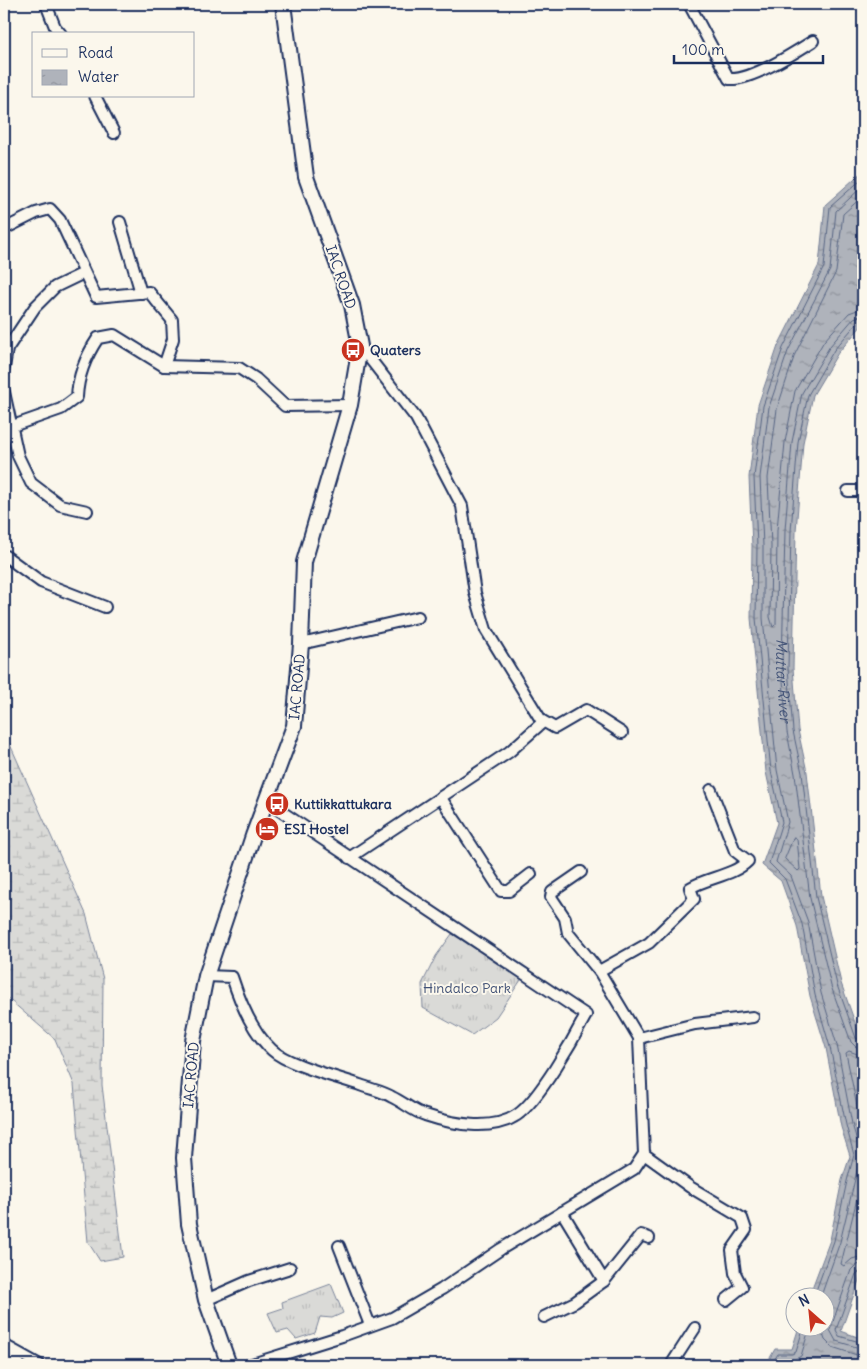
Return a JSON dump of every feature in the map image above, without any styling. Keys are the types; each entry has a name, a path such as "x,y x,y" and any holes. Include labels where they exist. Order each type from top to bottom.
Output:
{"highway":[{"path":"4,1359 14,1365"}],"main road":[{"name":"IAC ROAD","path":"229,1365 206,1300 189,1224 184,1158 193,1041 206,976 253,836 294,726 301,644 304,562 350,405 360,346 352,305 306,177 283,4"}],"street":[{"path":"46,4 55,27 59,32"},
{"path":"689,4 729,79 736,80 749,75 813,41"},
{"path":"96,98 114,132"},
{"path":"4,229 36,212 50,209 60,220 96,297 149,292 172,320 173,339 164,366"},
{"path":"120,222 141,293"},
{"path":"4,368 7,349 34,307 55,287 84,273"},
{"path":"7,428 61,409 77,397 77,381 89,351 98,338 114,335 164,366 203,369 239,368 256,379 285,406 350,405"},
{"path":"360,346 416,418 462,506 475,593 486,630 543,722 555,728 586,710 622,733"},
{"path":"4,392 7,428 31,483 60,505 87,511"},
{"path":"848,490 863,490"},
{"path":"4,555 41,582 105,608"},
{"path":"301,644 418,617"},
{"path":"349,858 441,798 457,784 509,752 543,722"},
{"path":"599,971 649,944 694,899 690,888 701,882 739,869 748,861 735,851 711,790"},
{"path":"441,798 501,891 509,891 532,874"},
{"path":"206,976 232,977 240,1000 254,1027 272,1051 294,1062 390,1095 424,1115 462,1123 493,1125 518,1115 552,1073 586,1015 267,802"},
{"path":"249,1365 392,1318 442,1289 501,1248 634,1169 644,1154 639,1038 599,971 568,933 565,918 551,897 552,892 581,872"},
{"path":"639,1038 695,1024 753,1017"},
{"path":"644,1154 690,1187 742,1218 746,1230 732,1250 734,1273 742,1287 726,1300"},
{"path":"562,1212 604,1281"},
{"path":"544,1317 581,1298 604,1281 641,1235 648,1238"},
{"path":"339,1246 370,1325"},
{"path":"206,1300 249,1281 290,1268"},
{"path":"671,1365 695,1328"},
{"path":"4,1344 40,1365"}],"green space":[{"path":"4,731 86,914 103,979 102,1085 123,1257 100,1261 88,1242 74,1084 55,1039 4,995"},
{"name":"Hindalco Park","path":"452,934 523,977 496,1017 472,1035 423,1008 422,984 436,956"},
{"path":"331,1284 343,1313 332,1318 320,1317 315,1333 296,1339 288,1330 277,1333 268,1313 283,1308 282,1302"}],"water":[{"name":"Muttar River","path":"863,171 863,324 838,353 813,395 803,443 796,531 793,668 798,730 807,772 821,896 841,983 863,1045 863,1269 841,1331 863,1339 863,1365 766,1365 775,1349 792,1349 796,1336 834,1336 834,1286 813,1286 830,1240 842,1180 850,1156 841,1127 826,1048 810,996 797,926 781,881 762,865 777,823 766,772 751,618 752,546 749,477 758,405 778,346 819,265 825,205"}],"place":[{"name":"Quaters","path":"353,350"},
{"name":"Kuttikkattukara","path":"277,804"},
{"name":"ESI Hostel","path":"267,829"}]}
